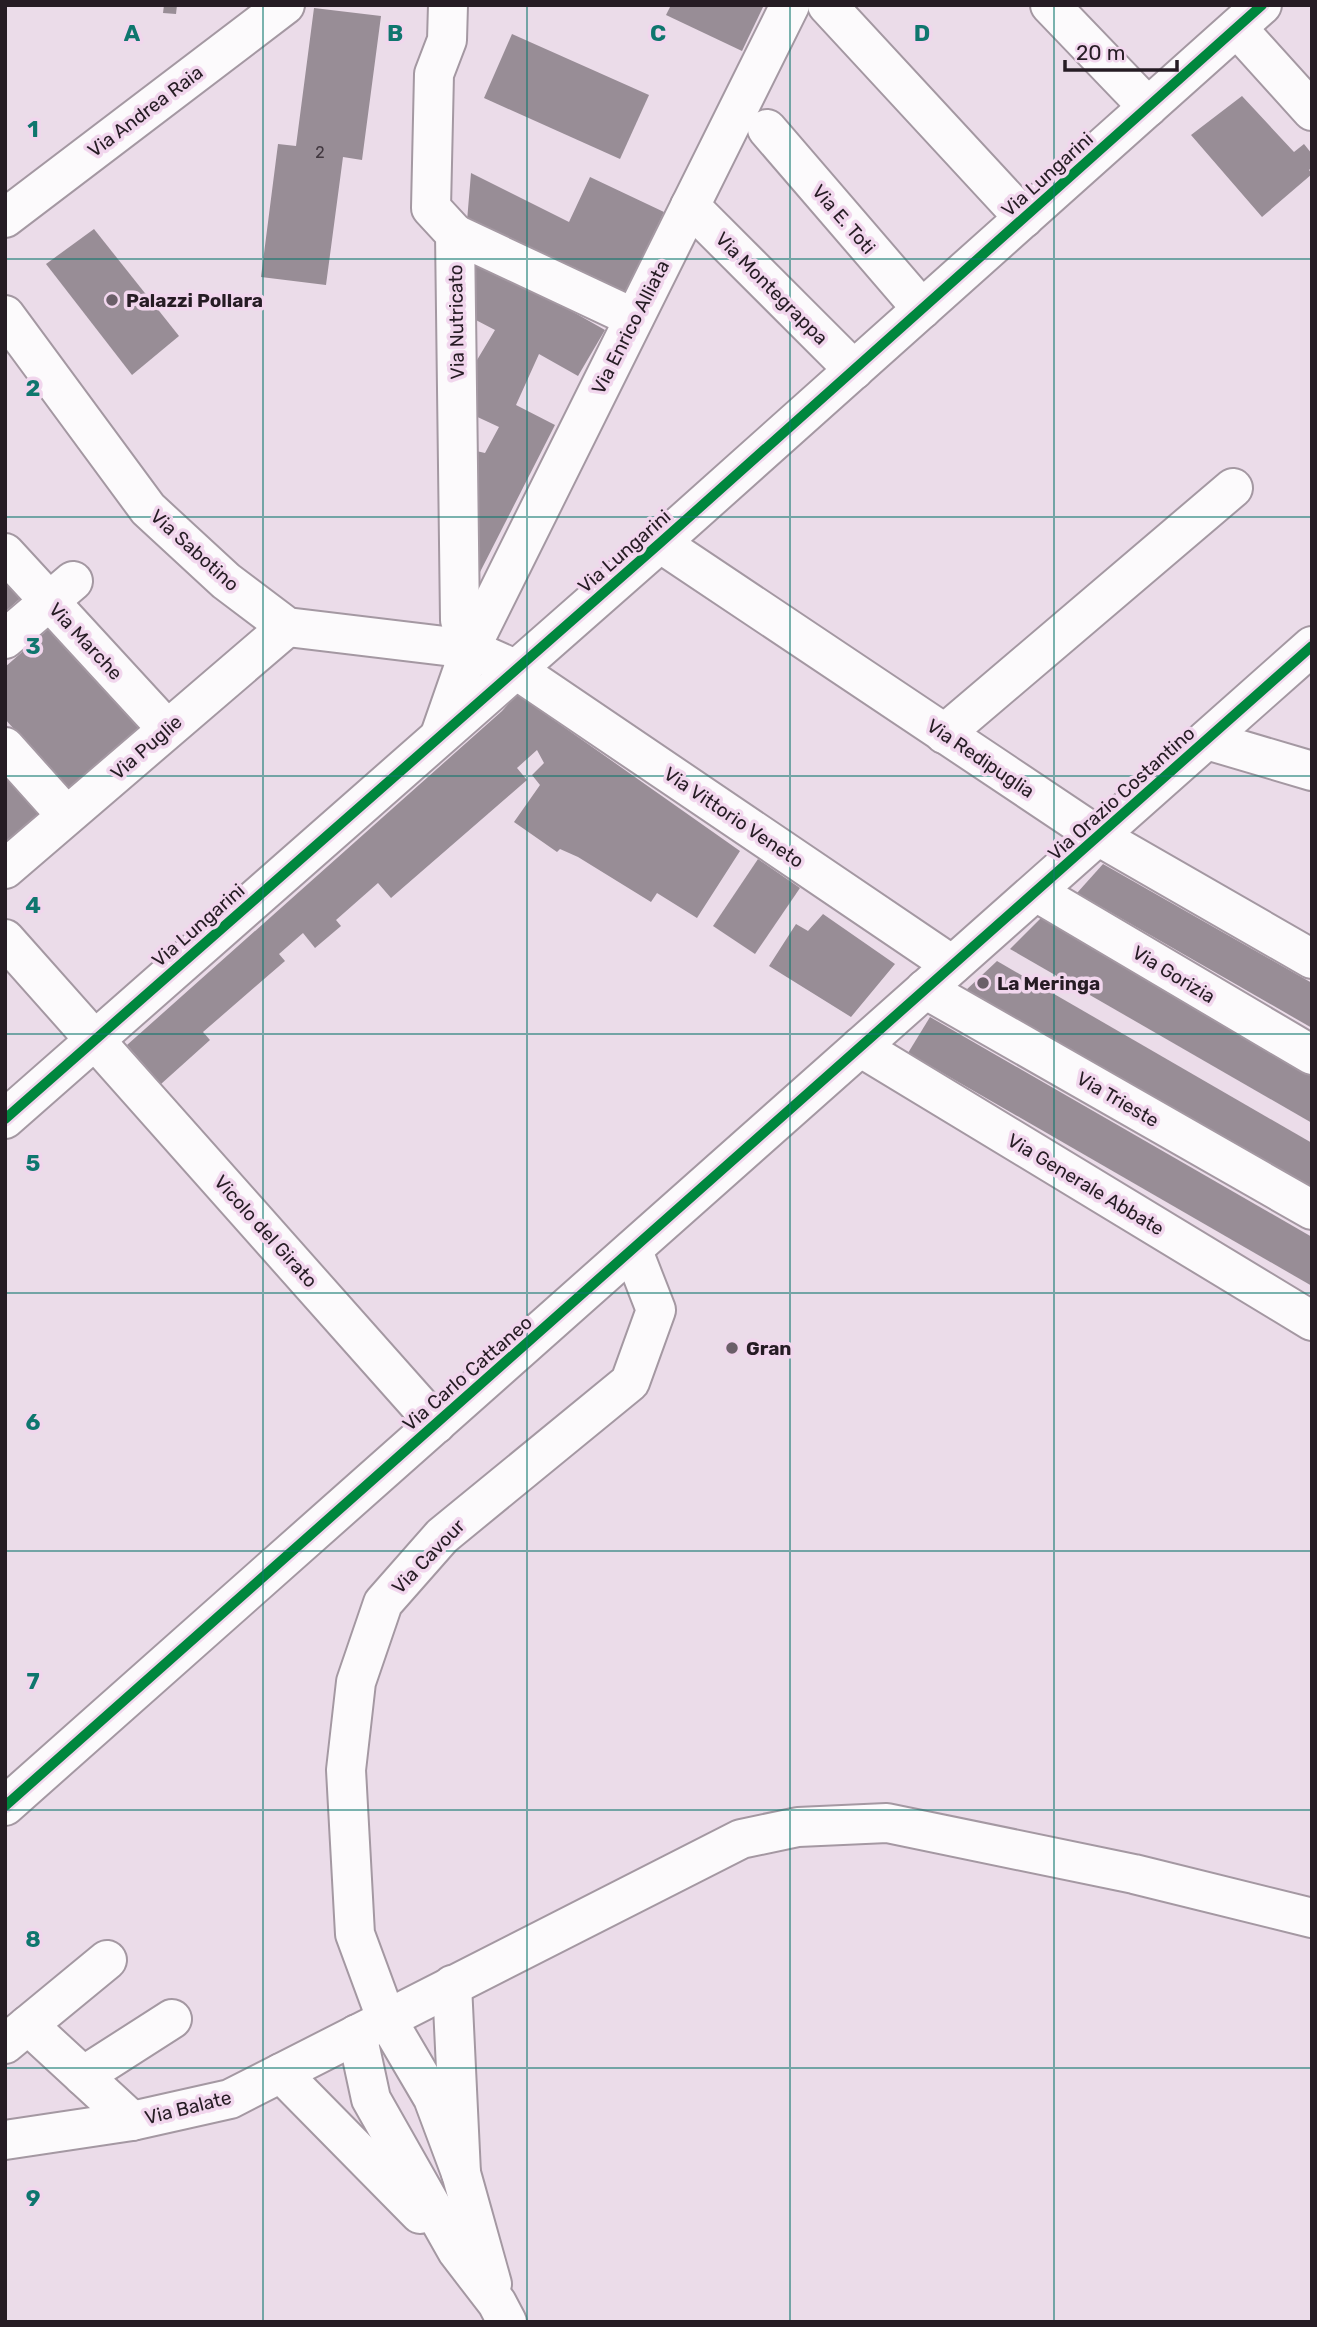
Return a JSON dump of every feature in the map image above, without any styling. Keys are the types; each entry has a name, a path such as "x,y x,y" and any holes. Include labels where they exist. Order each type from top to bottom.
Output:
{"street":[{"name":"Via Andrea Raia","path":"5,218 285,5"},
{"path":"448,5 447,40 434,74 431,208 456,234 634,318"},
{"name":"Via Enrico Alliata","path":"439,737 470,649 790,5"},
{"path":"827,5 1024,218"},
{"path":"1050,5 1148,107"},
{"path":"1249,16 1312,111"},
{"name":"Via Lungarini","path":"5,1119 660,543 1249,16"},
{"name":"Via E. Toti","path":"766,129 922,309"},
{"name":"Via Montegrappa","path":"690,206 854,369"},
{"name":"Via Nutricato","path":"456,234 460,620 470,649"},
{"name":"Via Sabotino","path":"5,315 148,509 226,581 287,626 470,649"},
{"path":"944,734 1233,488"},
{"name":"Via Redipuglia","path":"660,543 1098,836 1312,959"},
{"name":"Via Marche","path":"5,553 61,591 167,729"},
{"path":"5,639 61,591"},
{"name":"Via Puglie","path":"5,869 287,626"},
{"name":"Via Orazio Costantino","path":"938,977 1312,646"},
{"name":"Via Vittorio Veneto","path":"470,649 515,669 938,977"},
{"path":"1207,740 1312,771"},
{"path":"5,747 66,815"},
{"name":"Via Gorizia","path":"1036,892 1312,1055"},
{"name":"Vicolo del Girato","path":"5,939 436,1423"},
{"name":"Via Carlo Cattaneo","path":"5,1806 633,1251 938,977"},
{"name":"Via Trieste","path":"938,977 1312,1210"},
{"name":"Via Generale Abbate","path":"860,1047 1312,1321"},
{"name":"Via Cavour","path":"372,2026 355,1934 346,1770 356,1682 383,1603 442,1536 631,1382 656,1310 633,1251"},
{"name":"Via Balate","path":"5,2140 132,2121 230,2099 741,1839 798,1827 887,1823 1134,1874 1312,1918"},
{"path":"107,1960 17,2034 83,2076 132,2121"},
{"path":"452,1985 461,2173"},
{"path":"83,2076 172,2019"},
{"path":"372,2026 433,2098 461,2173 502,2312"},
{"path":"372,2026 370,2099 457,2251 502,2312"},
{"path":"281,2073 457,2251"}],"building":[{"path":"164,5 177,5 176,14 163,13"},
{"path":"671,5 764,5 742,51 666,15"},
{"path":"314,8 381,16 362,160 343,157 326,285 261,277 278,144 296,146"},
{"path":"512,34 649,95 620,159 484,98"},
{"path":"1242,96 1294,152 1304,144 1312,154 1312,167 1309,170 1312,174 1262,217 1191,135"},
{"path":"471,173 569,222 590,177 664,212 624,295 467,221"},
{"name":"Palazzi Pollara","path":"94,229 179,336 132,375 46,264"},
{"path":"471,254 605,330 578,376 539,354 516,405 555,425 478,576 472,450 485,453 499,427 471,414 471,370 495,330 472,318"},
{"path":"5,574 24,595 5,612"},
{"path":"52,626 142,726 69,791 5,719 5,667"},
{"path":"517,694 740,851 697,918 657,893 651,902 578,857 560,849 557,852 514,822 540,785 532,775 544,763 537,750 517,768 527,780 391,898 378,883 336,920 341,926 315,948 303,933 279,954 285,961 203,1032 210,1040 161,1084 127,1045 502,711"},
{"path":"5,775 41,814 5,846"},
{"path":"758,859 800,888 755,954 713,926"},
{"path":"1103,864 1312,983 1312,1028 1077,893"},
{"path":"823,914 895,964 851,1017 769,966 796,924 808,931"},
{"path":"1041,918 1312,1074 1312,1123 1010,949"},
{"path":"997,961 1312,1143 1312,1192 964,992"},
{"path":"930,1017 1312,1237 1312,1286 908,1053"}],"cycle path":[{"path":"5,1119 660,543 1262,5"},
{"path":"5,1806 1312,646"}],"place":[{"name":"Palazzi Pollara","path":"112,300"},
{"name":"La Meringa","path":"983,983"},
{"name":"Gran","path":"732,1348"}]}
